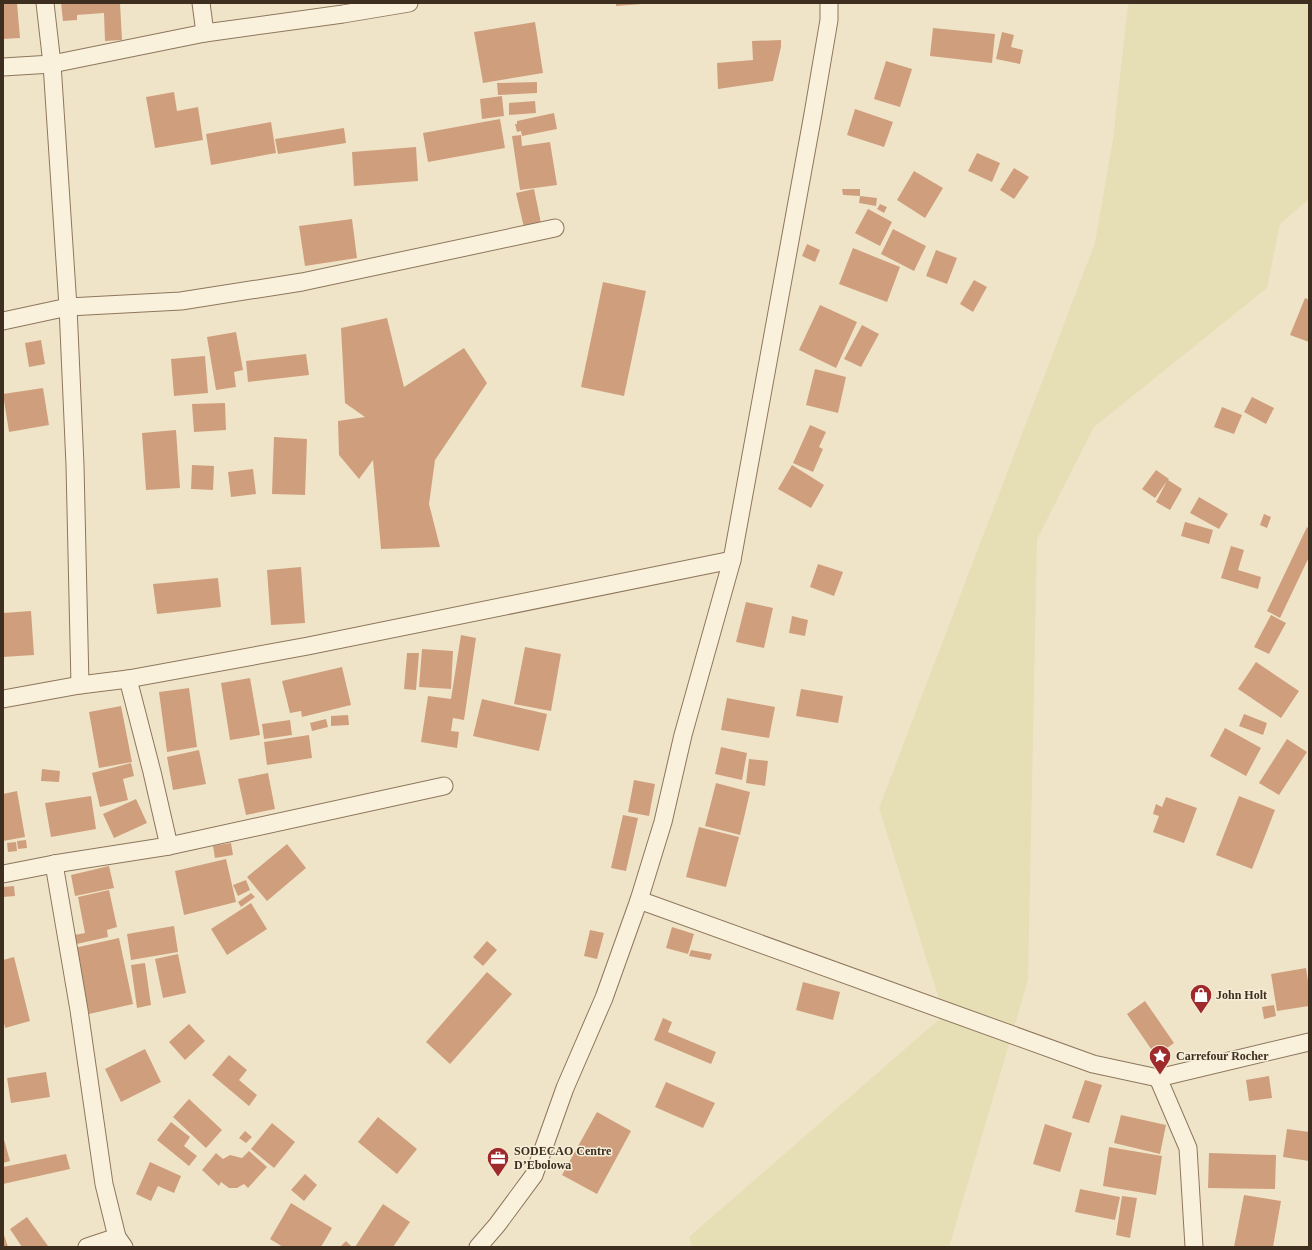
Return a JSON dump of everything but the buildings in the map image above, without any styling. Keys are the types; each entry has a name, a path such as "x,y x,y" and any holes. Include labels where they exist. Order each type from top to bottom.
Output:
{"street":[{"path":"45,3 52,64 68,307 75,465 80,685"},
{"path":"201,3 205,33"},
{"path":"3,67 52,64 205,33 342,9 409,3"},
{"path":"478,1247 534,1175 565,1088 604,998 639,900 663,822 683,735 732,560 829,20 829,3"},
{"path":"3,320 68,307 180,301 302,282 555,228"},
{"path":"3,699 80,685 128,679 308,646 732,560"},
{"path":"128,679 169,846"},
{"path":"3,874 54,864 169,846 444,786"},
{"path":"54,864 79,1010 104,1184 120,1242 87,1247"},
{"path":"639,900 1093,1064 1158,1078 1309,1042"},
{"path":"1158,1078 1188,1148 1194,1247"}],"shaded area":[{"path":"1130,3 1309,3 1309,199 1280,224 1267,288 1094,427 1037,539 1028,980 949,1247 692,1247 689,1237 944,1015 879,808 1095,243 1113,139 1128,6"}],"place":[{"name":"John Holt","path":"1201,1014"},
{"name":"Carrefour Rocher","path":"1160,1076"},
{"name":"SODECAO Centre D’Ebolowa","path":"498,1178"}]}
